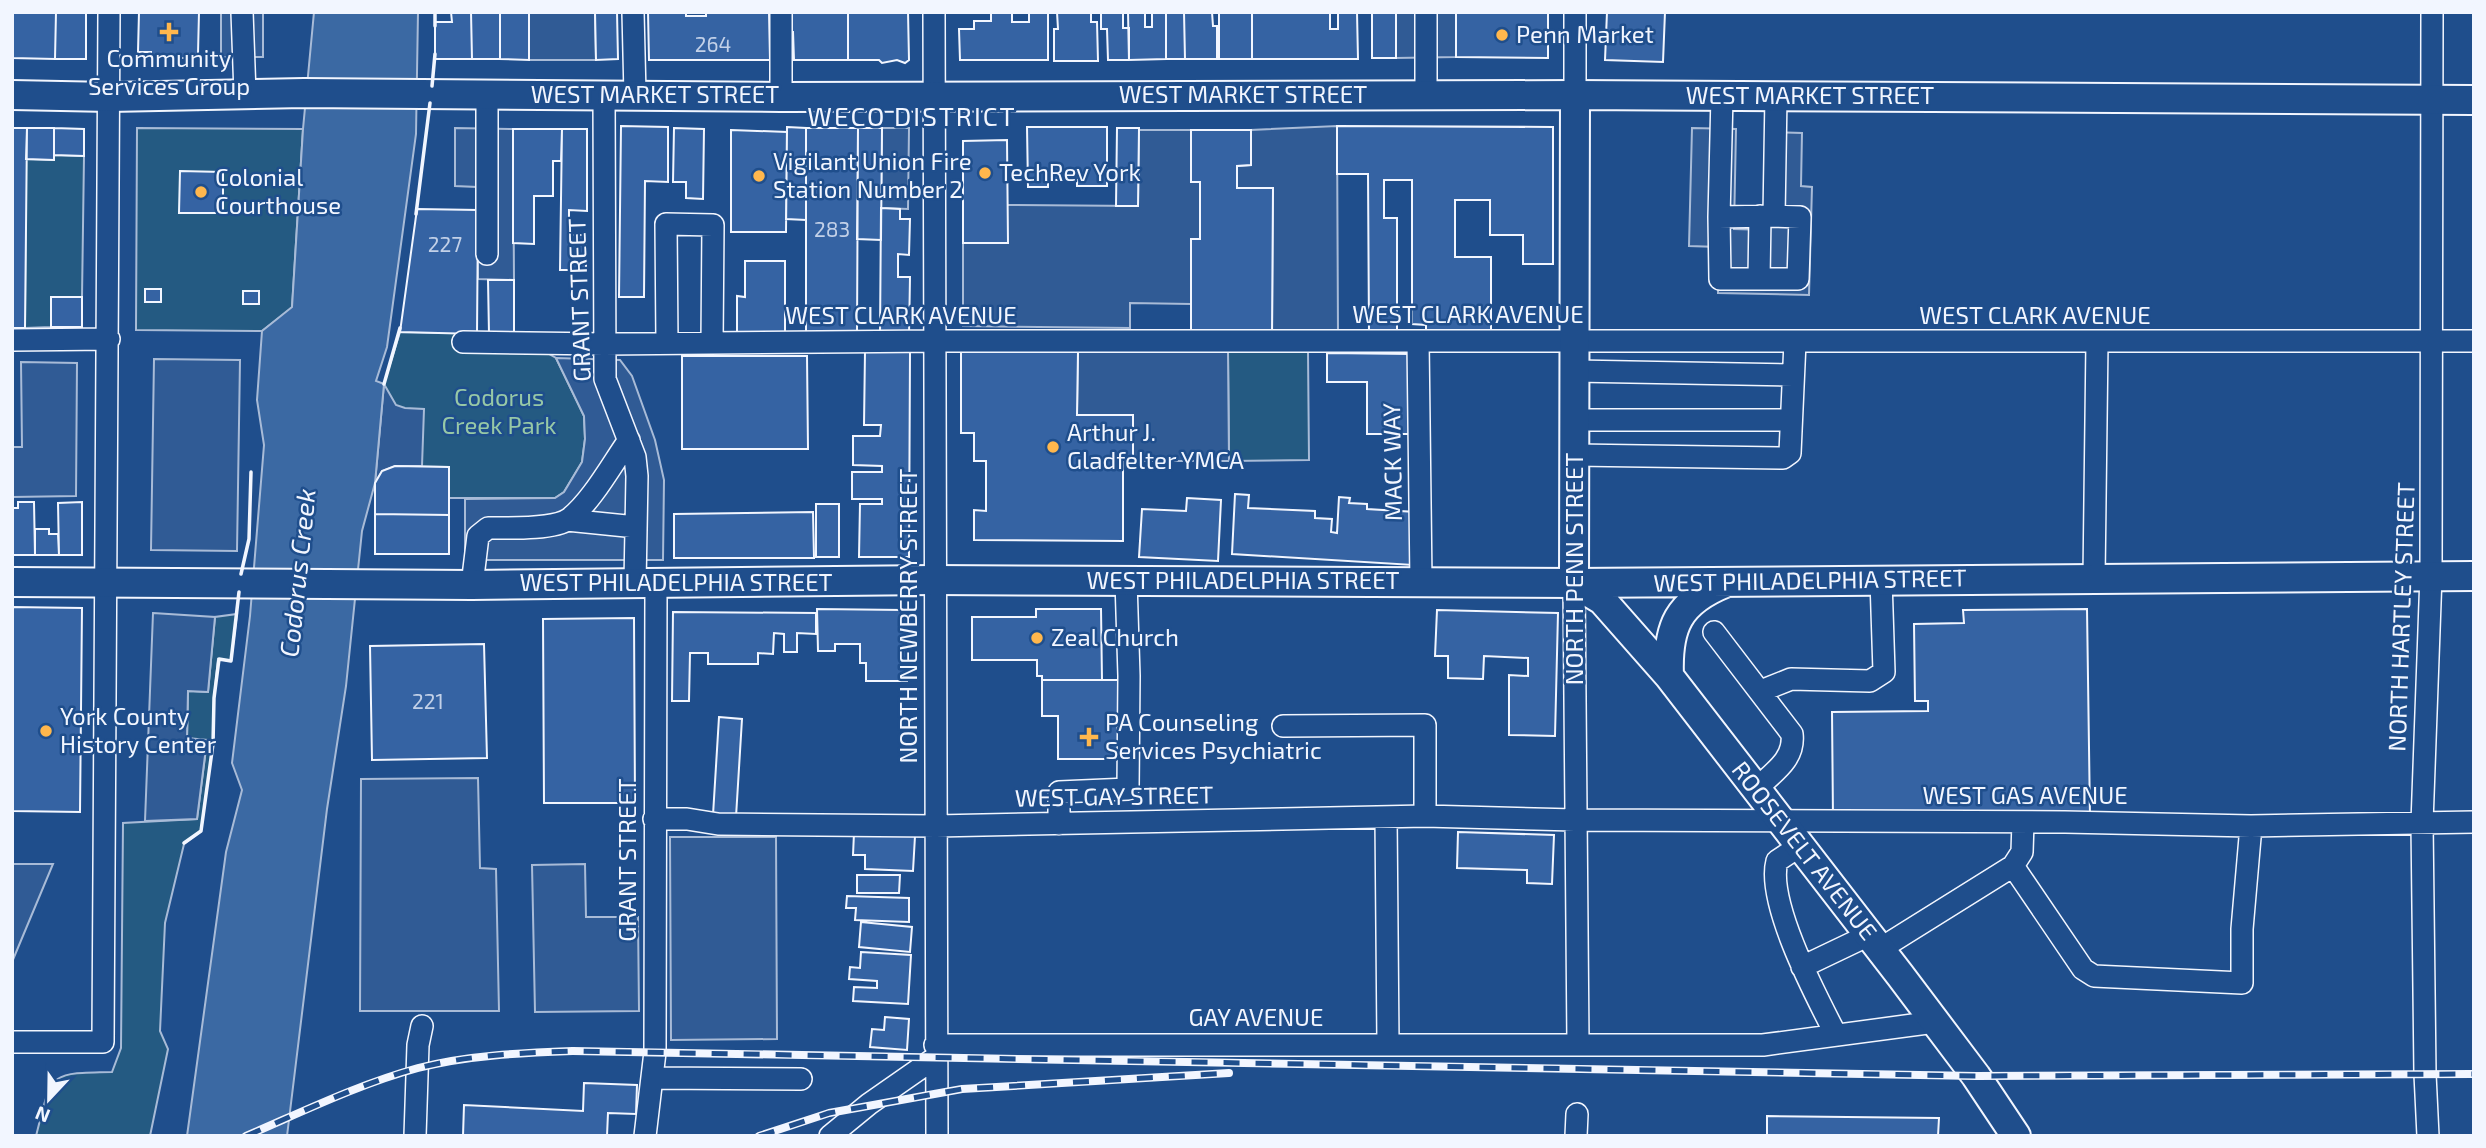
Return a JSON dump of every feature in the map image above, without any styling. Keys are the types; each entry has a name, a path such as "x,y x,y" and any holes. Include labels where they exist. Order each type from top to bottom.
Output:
{"main road":[{"name":"WEST MARKET STREET","path":"12,95 1575,95 2474,100"},
{"name":"NORTH PENN STREET","path":"1574,583 1575,95"},
{"name":"WEST PHILADELPHIA STREET","path":"12,582 472,585 934,580 1574,583 2474,576"},
{"path":"1669,676 1668,653 1672,631 1681,613 1704,591 1729,582"},
{"name":"ROOSEVELT AVENUE","path":"1574,583 1602,600 1669,676 1935,1021 2016,1136"}],"street":[{"path":"12,1042 103,1042 109,12"},
{"path":"242,12 245,94"},
{"path":"634,12 635,95"},
{"path":"781,12 781,97"},
{"name":"NORTH NEWBERRY STREET","path":"934,12 937,1136"},
{"path":"1426,12 1426,95"},
{"path":"1575,12 1575,95"},
{"name":"NORTH HARTLEY STREET","path":"2428,1136 2422,823 2431,575 2432,12"},
{"path":"487,94 487,254"},
{"name":"GRANT STREET","path":"604,95 605,379 635,457 636,527 645,583 654,819 655,1052 645,1136"},
{"path":"1719,217 1800,217 1798,279 1720,278 1719,217 1722,96"},
{"path":"1759,279 1767,216 1776,96"},
{"path":"667,343 666,224 713,225 712,343"},
{"path":"12,340 109,339"},
{"name":"MACK WAY","path":"1418,341 1422,582"},
{"name":"WEST CLARK AVENUE","path":"463,342 2474,341"},
{"path":"1575,455 1783,458 1790,453 1795,342"},
{"path":"2094,578 2094,398 2097,342"},
{"path":"1575,370 1793,375"},
{"path":"1575,420 1791,421"},
{"path":"567,520 593,492 629,440"},
{"path":"472,585 478,536 488,528 525,529 567,520 636,527"},
{"path":"1761,691 1791,679 1870,681 1884,671 1881,580"},
{"path":"1126,581 1130,824"},
{"name":"NORTH PENN STREET","path":"1574,583 1578,1044"},
{"path":"1714,632 1792,734 1793,745 1788,759 1757,788"},
{"path":"1283,726 1424,725 1425,816"},
{"path":"1059,824 1059,792 1128,789"},
{"name":"WEST GAY STREET","path":"654,819 687,819 718,824 936,826 1425,816 1575,820"},
{"path":"1385,817 1388,1044"},
{"name":"WEST GAS AVENUE","path":"1575,820 2251,826 2474,822"},
{"path":"1802,967 1874,942 2013,866 2022,852 2023,822"},
{"path":"2013,866 2083,969 2094,976 2242,983 2242,929 2251,826"},
{"path":"1801,845 1777,861 1773,875 1802,967 1836,1035"},
{"name":"GAY AVENUE","path":"935,1051 1388,1044 1763,1045 1935,1021"},
{"path":"415,1136 418,1045 422,1026"},
{"path":"830,1136 935,1051"},
{"path":"652,1078 801,1079"},
{"path":"1576,1136 1577,1114"}],"green space":[{"path":"137,128 303,129 292,308 262,331 136,330"},
{"path":"54,155 84,156 82,297 51,297 51,327 25,328 26,159 54,160"},
{"name":"Codorus Creek Park","path":"400,332 514,334 556,358 584,416 582,462 564,492 555,498 449,498 448,467 395,466 382,471 375,483 384,384"},
{"path":"1228,352 1308,352 1309,460 1229,461"},
{"path":"237,614 231,661 218,659 213,744 201,831 184,844 165,923 160,1031 168,1049 150,1136 36,1136 45,1100 56,1081 75,1074 112,1072 121,1048 123,823 197,819 207,741 187,738 188,691 208,692 215,617"}],"shaded area":[{"path":"221,12 263,12 263,57 221,57"},
{"path":"529,12 595,12 596,60 529,60"},
{"path":"1396,12 1456,12 1456,57 1396,58"},
{"path":"1337,126 1338,334 1272,335 1273,188 1237,188 1237,166 1251,165 1251,130"},
{"path":"455,128 513,129 514,280 478,279 477,187 455,186"},
{"path":"882,128 909,128 908,209 881,208"},
{"path":"1692,128 1736,129 1734,229 1767,230 1769,132 1802,133 1801,186 1812,187 1809,295 1718,293 1719,247 1689,246"},
{"path":"1139,130 1191,130 1191,182 1200,182 1200,239 1191,239 1191,304 1130,303 1130,328 963,326 963,243 1007,205 1138,206"},
{"path":"1078,352 1228,352 1229,461 1133,461 1077,415"},
{"path":"556,358 620,360 632,376 655,440 664,480 663,560 465,560 465,499 555,498 564,492 582,462 584,416"},
{"path":"154,359 240,360 237,551 151,550"},
{"path":"21,362 77,363 76,496 12,497 12,447 22,447"},
{"path":"384,384 396,405 424,409 422,466 395,466 382,471 375,483"},
{"path":"153,613 215,617 208,692 188,691 187,738 207,740 197,819 145,821"},
{"path":"478,778 480,868 496,869 499,1011 360,1011 361,779"},
{"path":"670,837 776,837 777,1039 671,1040"},
{"path":"12,864 53,864 12,962"},
{"path":"585,864 586,917 638,917 639,1011 535,1012 532,865"}],"water":[{"name":"Codorus Creek","path":"314,12 418,12 416,134 387,347 376,381 384,384 375,483 362,531 346,686 327,809 287,1136 187,1136 226,852 242,790 232,763 250,616 264,445 257,400 262,331 292,307 303,129"}],"building":[{"path":"12,12 56,12 55,59 12,58"},
{"path":"56,12 86,12 86,59 55,59"},
{"name":"Community Services Group","path":"139,12 199,12 198,54 189,54 189,58 151,58 151,52 138,52"},
{"path":"451,12 471,12 472,59 435,59 435,22 452,22"},
{"path":"471,12 500,12 500,59 472,59"},
{"path":"500,12 529,12 529,60 500,59"},
{"path":"595,12 617,12 618,59 596,60"},
{"path":"648,12 686,12 686,16 706,16 706,12 769,12 770,60 649,60"},
{"path":"789,12 848,12 848,60 794,60"},
{"path":"848,12 908,12 909,60 905,63 897,60 882,63 879,60 848,60"},
{"path":"991,12 1012,12 1012,22 1029,22 1029,12 1048,12 1048,60 960,60 959,29 974,29 974,21 991,21"},
{"path":"1057,12 1091,12 1091,22 1097,22 1098,61 1054,61"},
{"path":"1101,12 1123,12 1123,28 1129,28 1129,60 1108,60 1107,29 1101,29"},
{"path":"1128,12 1145,12 1145,27 1152,27 1152,12 1166,12 1166,59 1129,60"},
{"path":"1166,12 1184,12 1185,59 1166,59"},
{"path":"1184,12 1212,12 1213,26 1217,26 1217,59 1185,59"},
{"path":"1219,12 1252,12 1252,59 1219,59"},
{"path":"1252,12 1330,12 1330,29 1338,29 1338,12 1357,12 1358,59 1252,59"},
{"path":"1372,12 1396,12 1396,58 1372,58"},
{"name":"Penn Market","path":"1456,12 1548,12 1548,58 1456,57"},
{"path":"1607,12 1665,12 1663,62 1605,60"},
{"path":"621,126 668,127 668,182 645,181 644,297 619,297"},
{"path":"1337,126 1553,127 1553,264 1523,264 1523,235 1490,235 1490,200 1455,200 1455,257 1491,257 1491,330 1426,330 1426,325 1412,324 1412,180 1384,180 1384,218 1397,218 1397,334 1369,333 1368,174 1337,174"},
{"path":"787,127 806,128 806,220 786,219"},
{"path":"1027,127 1107,127 1107,186 1077,186 1077,180 1048,180 1048,187 1028,187"},
{"path":"12,128 27,128 25,328 12,328"},
{"path":"27,128 54,128 54,160 26,159"},
{"path":"54,128 84,129 84,156 54,155"},
{"path":"674,128 704,129 703,199 686,198 686,182 673,182"},
{"path":"806,128 858,128 857,334 806,334"},
{"path":"858,128 882,128 881,240 857,239"},
{"path":"1117,128 1139,128 1138,206 1116,206"},
{"path":"513,129 562,129 561,161 553,161 553,196 534,196 534,244 513,243"},
{"path":"562,129 587,129 587,211 569,210 569,235 586,235 586,270 560,270"},
{"name":"Vigilant Union Fire Station Number 2","path":"731,130 787,132 786,232 731,232"},
{"path":"1191,130 1251,130 1251,165 1237,166 1237,188 1273,188 1272,335 1191,334 1191,239 1200,239 1200,182 1191,182"},
{"name":"TechRev York","path":"1007,140 1008,243 963,243 963,141"},
{"name":"Colonial Courthouse","path":"180,171 223,172 223,213 179,213"},
{"path":"881,208 900,209 900,219 910,219 909,255 898,254 898,277 910,277 909,335 880,335"},
{"path":"417,209 478,210 477,334 400,332"},
{"path":"745,261 785,261 785,333 737,333 737,296 745,297"},
{"path":"488,280 514,280 514,334 489,334"},
{"path":"145,289 161,289 161,302 145,302"},
{"path":"243,291 259,291 259,304 243,304"},
{"path":"51,297 82,297 82,327 51,327"},
{"path":"865,351 910,352 909,557 859,557 860,504 882,504 882,499 852,499 852,472 882,472 882,466 853,465 853,436 880,436 881,425 864,425"},
{"name":"Arthur J. Gladfelter YMCA","path":"961,352 1078,352 1077,415 1133,415 1133,461 1123,461 1123,541 974,540 974,510 986,511 986,461 974,461 974,433 961,433"},
{"path":"1327,353 1411,354 1410,434 1367,434 1367,382 1327,382"},
{"path":"682,356 807,356 808,449 682,449"},
{"path":"395,466 449,467 449,515 375,514 375,483 382,471"},
{"path":"1235,494 1249,495 1248,508 1315,511 1315,518 1332,519 1331,532 1337,533 1339,497 1350,498 1349,503 1367,504 1367,509 1416,512 1413,565 1232,554"},
{"path":"1187,498 1221,500 1218,561 1139,557 1142,509 1186,511"},
{"path":"18,502 34,502 35,555 12,555 12,508 18,508"},
{"path":"82,502 82,555 59,555 58,503"},
{"path":"816,504 839,504 839,557 816,557"},
{"path":"813,512 814,558 674,558 674,514"},
{"path":"375,514 449,515 449,554 375,554"},
{"path":"35,529 49,529 49,534 58,534 59,555 35,555"},
{"name":"York County History Center","path":"12,607 82,608 80,812 12,811"},
{"path":"817,609 903,610 908,614 907,681 866,681 866,663 860,663 860,644 835,644 835,651 818,651"},
{"name":"Zeal Church","path":"1036,609 1101,609 1102,680 1042,680 1042,676 1037,676 1037,660 972,660 972,617 1036,617"},
{"path":"2087,609 2090,817 1833,819 1832,712 1928,711 1928,701 1915,701 1914,624 1964,623 1963,610"},
{"path":"1437,610 1558,613 1555,736 1509,735 1509,675 1528,676 1528,658 1484,656 1483,679 1448,678 1448,656 1435,656"},
{"path":"673,612 816,613 816,634 797,633 797,652 784,652 784,634 774,633 773,654 758,653 758,664 708,664 708,653 690,653 689,701 672,701"},
{"path":"634,618 635,803 544,803 543,619"},
{"path":"484,644 487,758 372,760 370,646"},
{"name":"PA Counseling Services Psychiatric","path":"1042,680 1119,680 1120,759 1058,759 1058,716 1042,716"},
{"path":"719,717 742,719 736,817 713,815"},
{"path":"1458,832 1554,835 1552,884 1527,883 1527,870 1457,868"},
{"path":"854,833 915,836 913,871 865,869 865,855 853,855"},
{"path":"857,875 900,875 899,893 857,893"},
{"path":"847,896 909,898 909,922 855,920 856,908 846,908"},
{"path":"861,922 912,927 910,952 859,947"},
{"path":"861,952 911,955 908,1004 853,1001 854,987 877,988 877,981 849,979 850,967 860,968"},
{"path":"885,1017 909,1019 907,1050 870,1047 872,1029 884,1030"},
{"path":"584,1083 637,1085 636,1114 608,1113 607,1136 463,1136 464,1105 583,1111"},
{"path":"1767,1116 1939,1118 1938,1136 1767,1136"}],"railway":[{"path":"246,1136 352,1090 418,1068 475,1057 573,1051 1976,1076 2474,1074"},
{"path":"759,1136 829,1113 962,1089 1229,1073"}],"wall":[{"path":"435,12 435,26"},
{"path":"432,86 435,54"},
{"path":"416,214 430,103"},
{"path":"384,384 400,328"},
{"path":"241,574 249,539 251,472"},
{"path":"184,843 201,831 213,744 214,698 219,659 231,661 239,592"}],"place":[{"name":"Community Services Group","path":"169,32"},
{"name":"Penn Market","path":"1502,35"},
{"name":"TechRev York","path":"985,173"},
{"name":"Vigilant Union Fire Station Number 2","path":"759,176"},
{"name":"Colonial Courthouse","path":"201,192"},
{"name":"Arthur J. Gladfelter YMCA","path":"1053,447"},
{"name":"Zeal Church","path":"1037,638"},
{"name":"York County History Center","path":"46,731"},
{"name":"PA Counseling Services Psychiatric","path":"1089,737"}],"district":[{"name":"WECO DISTRICT","path":"912,117"}]}
